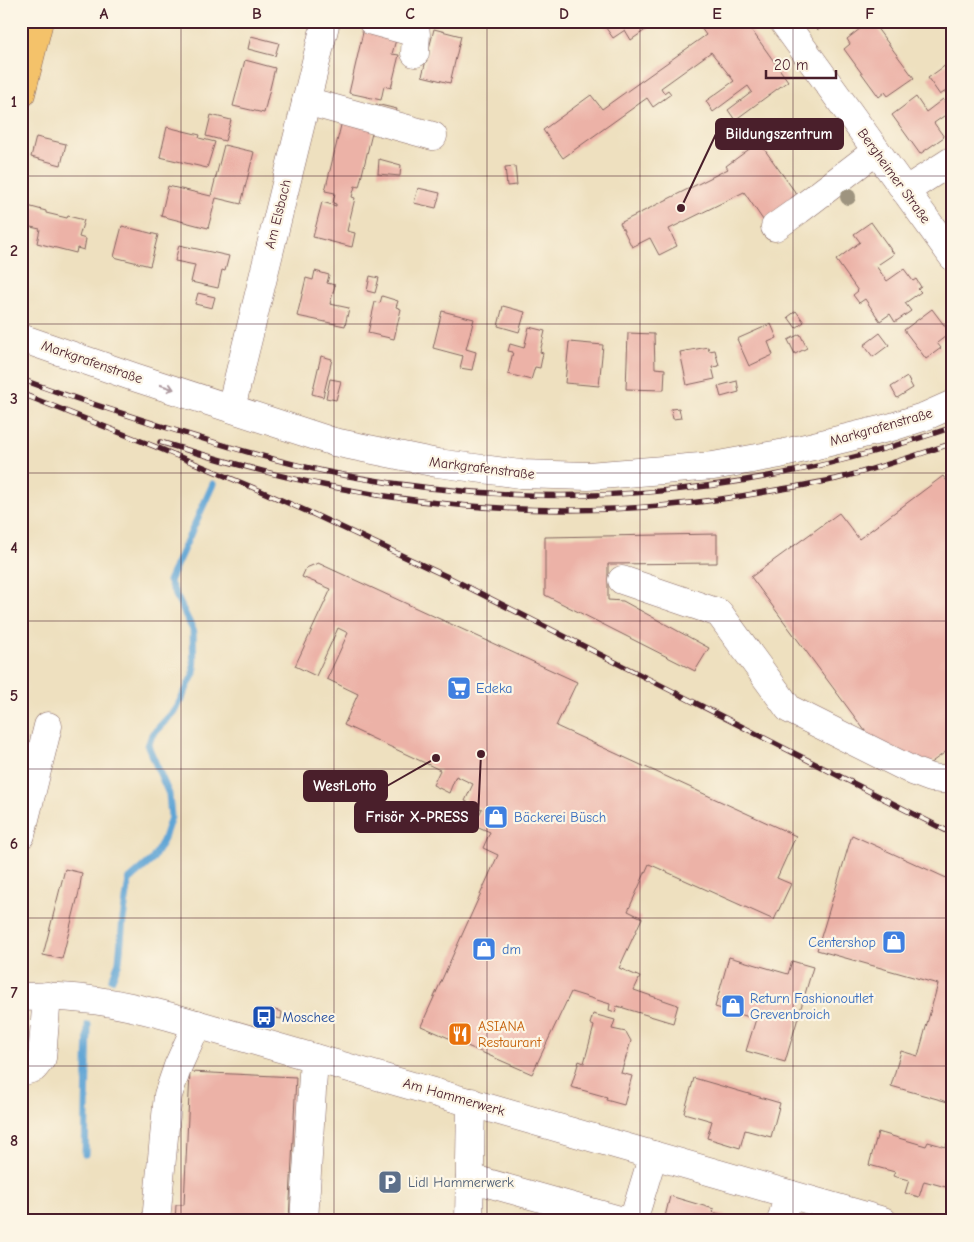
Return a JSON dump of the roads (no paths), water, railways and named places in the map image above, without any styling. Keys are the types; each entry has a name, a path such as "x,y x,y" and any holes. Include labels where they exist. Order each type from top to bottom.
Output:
{"main road":[{"path":"21,94 39,21"}],"street":[{"name":"Am Elsbach","path":"231,408 326,21"},
{"path":"372,21 416,33 415,53"},
{"name":"Bergheimer Straße","path":"783,21 953,258"},
{"path":"306,101 433,136"},
{"path":"774,227 876,151"},
{"path":"905,191 953,160"},
{"name":"Markgrafenstraße","path":"21,338 320,438 397,456 498,472 580,476 713,466 780,454 892,427 926,416 953,404"},
{"path":"622,580 719,613 789,708 916,772 938,780 953,780"},
{"path":"21,835 48,726"},
{"path":"21,1072 34,1068 42,1058 34,996"},
{"name":"Am Hammerwerk","path":"34,996 83,998 117,1003 198,1024 789,1194 842,1215 882,1221"},
{"path":"156,1221 168,1095 178,1066 198,1024"},
{"path":"304,1221 314,1058"},
{"path":"469,1221 471,1102"},
{"path":"633,1221 653,1155"},
{"path":"470,1178 623,1221"},
{"path":"781,1221 789,1194"}],"waterway":[{"path":"112,979 119,962 129,880 152,860 163,841 171,817 169,794 148,746 152,735 177,708 194,673 193,630 169,581 213,484"},
{"path":"85,1154 88,1025"}],"railway":[{"path":"21,379 158,425 296,465 343,475 421,487 499,494 575,495 651,492 726,483 802,470 877,451 953,427"},
{"path":"25,395 254,488 448,577 953,834"},
{"path":"160,442 224,461 333,487 440,503 494,508 549,510 657,506 765,492 836,479 953,443"}],"place":[{"name":"Bildungszentrum","path":"681,208"},
{"name":"Edeka","path":"459,688"},
{"name":"Frisör X-PRESS","path":"481,754"},
{"name":"WestLotto","path":"436,758"},
{"name":"Bäckerei Büsch","path":"496,817"},
{"name":"Centershop","path":"894,942"},
{"name":"dm","path":"484,949"},
{"name":"Return Fashionoutlet Grevenbroich","path":"733,1006"},
{"name":"Moschee","path":"264,1017"},
{"name":"ASIANA Restaurant","path":"460,1034"},
{"name":"Lidl Hammerwerk","path":"390,1182"}]}
